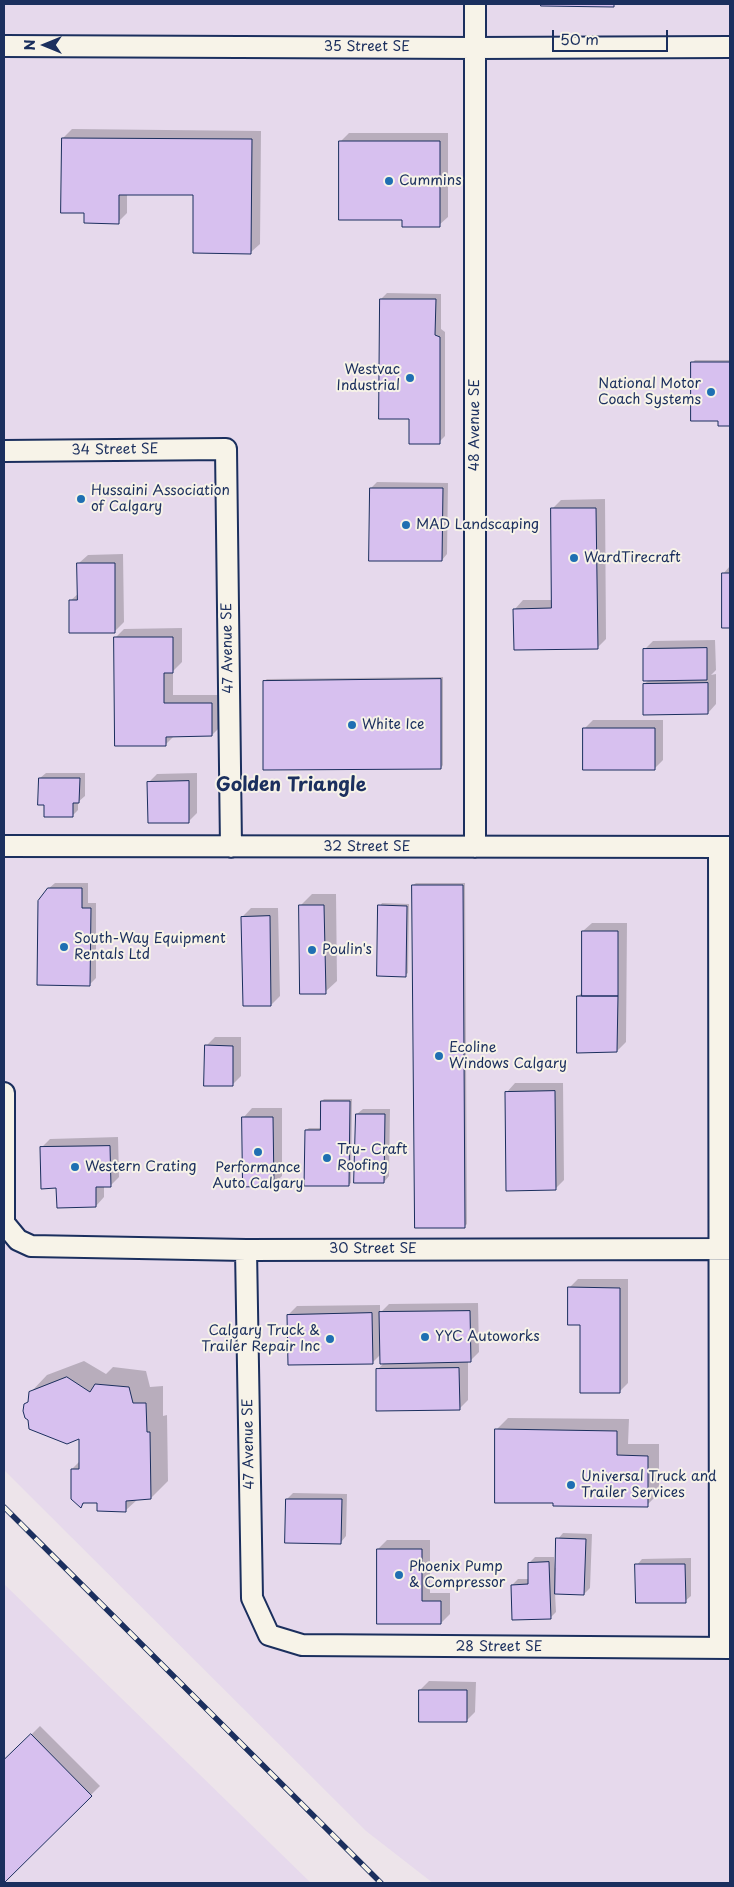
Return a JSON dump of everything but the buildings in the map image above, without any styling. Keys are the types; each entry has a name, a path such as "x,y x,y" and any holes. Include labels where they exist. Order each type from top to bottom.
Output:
{"street":[{"name":"48 Avenue SE","path":"475,4 475,847"},
{"name":"35 Street SE","path":"4,46 730,47"},
{"name":"34 Street SE","path":"4,451 226,449"},
{"name":"47 Avenue SE","path":"226,449 231,847"},
{"name":"32 Street SE","path":"4,846 725,848"},
{"path":"725,848 725,1648"},
{"name":"30 Street SE","path":"4,1093 4,1223 18,1240 32,1246 246,1250 725,1249"},
{"name":"47 Avenue SE","path":"246,1250 252,1598 269,1635"},
{"name":"28 Street SE","path":"269,1635 302,1645 725,1648"}],"shaded area":[{"path":"4,4 730,4 730,1883 433,1883 366,1831 4,1470"},
{"path":"4,1584 311,1883 4,1883"}],"railway":[{"path":"4,1507 381,1883"}],"place":[{"name":"Cummins","path":"389,181"},
{"name":"Westvac Industrial","path":"410,378"},
{"name":"National Motor Coach Systems","path":"711,392"},
{"name":"Hussaini Association of Calgary","path":"81,499"},
{"name":"MAD Landscaping","path":"406,525"},
{"name":"WardTirecraft","path":"574,558"},
{"name":"White Ice","path":"352,725"},
{"name":"South-Way Equipment Rentals Ltd","path":"64,947"},
{"name":"Poulin's","path":"312,950"},
{"name":"Ecoline Windows Calgary","path":"439,1056"},
{"name":"Performance Auto Calgary","path":"258,1152"},
{"name":"Tru- Craft Roofing","path":"327,1158"},
{"name":"Western Crating","path":"75,1167"},
{"name":"YYC Autoworks","path":"425,1337"},
{"name":"Calgary Truck & Trailer Repair Inc","path":"330,1339"},
{"name":"Universal Truck and Trailer Services","path":"571,1485"},
{"name":"Phoenix Pump & Compressor","path":"399,1575"}],"district":[{"name":"Golden Triangle","path":"291,786"}]}
